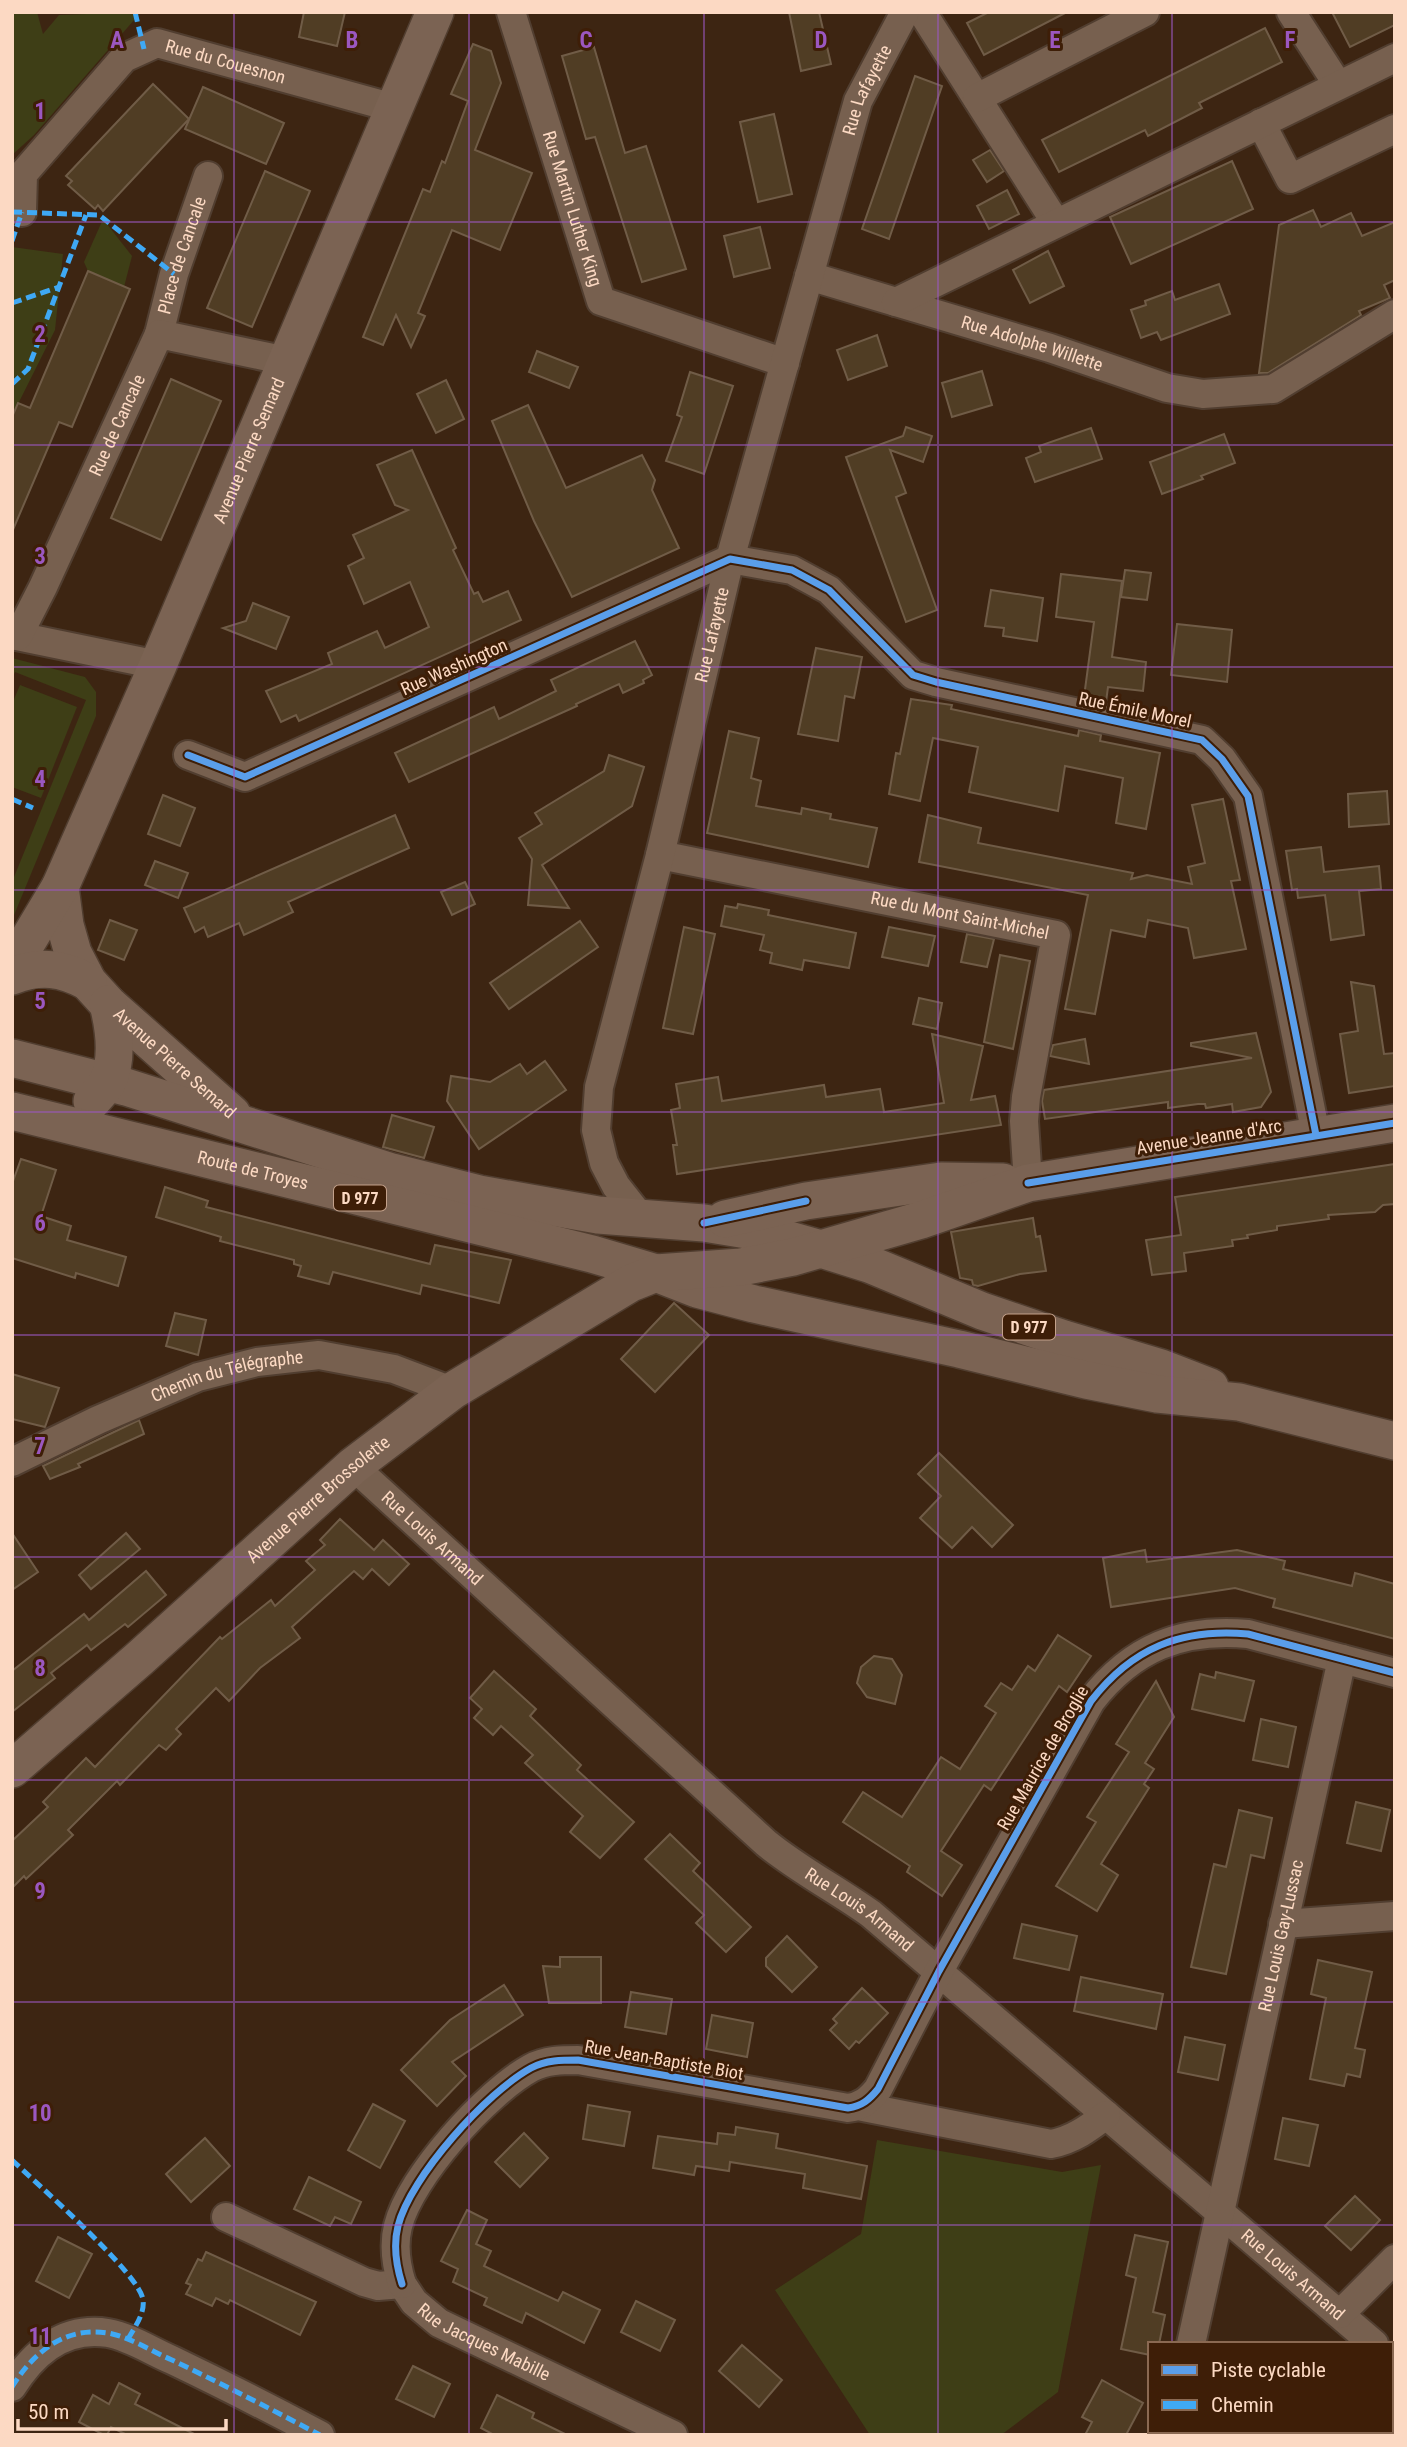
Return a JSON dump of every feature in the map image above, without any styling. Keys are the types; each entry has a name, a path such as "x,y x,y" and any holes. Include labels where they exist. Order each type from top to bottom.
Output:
{"main road":[{"name":"Avenue Pierre Semard","path":"12,967 60,887 158,666 435,12"},
{"name":"Avenue Pierre Semard","path":"60,887 65,925 73,953 98,993 113,1026 115,1051 107,1082 90,1103 64,1124"},
{"name":"Avenue Pierre Semard","path":"12,976 28,970 69,972 98,993 241,1122"},
{"name":"D 977","path":"12,1058 107,1082 241,1122 392,1172 479,1194 597,1214 704,1223 765,1233 869,1264 982,1311 1199,1382 1239,1402"},
{"name":"Route de Troyes","path":"17,1116 64,1124 592,1254 656,1273"},
{"name":"Avenue Jeanne d'Arc","path":"704,1223 806,1201 941,1181 1028,1182 1395,1123"},
{"name":"Avenue Jeanne d'Arc","path":"656,1273 741,1267 821,1249 921,1220 1028,1182"},
{"path":"918,1285 915,1255 921,1220"},
{"name":"D 977","path":"656,1273 697,1289 754,1304 1086,1380 1157,1394 1239,1402 1395,1441"},
{"name":"Avenue Pierre Brossolette","path":"12,1769 354,1466 452,1391 610,1295 656,1273"}],"street":[{"name":"Rue Martin Luther King","path":"511,12 601,300 785,363"},
{"name":"Rue Lafayette","path":"642,1219 616,1186 604,1163 596,1130 599,1087 660,855 730,559 858,101 905,12"},
{"path":"922,12 1056,223"},
{"path":"977,98 1145,12"},
{"path":"1291,12 1338,85"},
{"name":"Rue du Couesnon","path":"22,212 23,174 124,58 157,43 394,108"},
{"path":"895,302 1395,58"},
{"path":"1261,123 1290,179 1395,130"},
{"name":"Place de Cancale","path":"159,334 174,274 208,176"},
{"name":"Rue Adolphe Willette","path":"809,276 1050,348 1167,388 1203,394 1273,389 1395,314"},
{"path":"159,334 287,361"},
{"name":"Rue de Cancale","path":"15,635 43,587 159,334"},
{"name":"Rue Washington","path":"188,755 245,777 730,559"},
{"name":"Rue Émile Morel","path":"730,559 792,570 829,590 913,675 1202,740 1222,759 1248,796 1316,1135"},
{"path":"15,635 158,666"},
{"name":"Rue du Mont Saint-Michel","path":"660,855 1056,935 1026,1097 1024,1121 1028,1182"},
{"name":"Chemin du Télégraphe","path":"12,1462 98,1420 198,1377 257,1362 319,1355 394,1369 452,1391"},
{"name":"Rue Louis Armand","path":"354,1466 766,1843 794,1866 852,1900 939,1971 1372,2342"},
{"name":"Rue Maurice de Broglie","path":"939,1971 1091,1701 1124,1665 1166,1643 1205,1633 1226,1632 1248,1634 1395,1673"},
{"name":"Rue Louis Gay-Lussac","path":"1220,2213 1342,1659"},
{"path":"1283,1924 1395,1916"},
{"path":"858,2106 869,2100 878,2090 939,1971"},
{"name":"Rue Jean-Baptiste Biot","path":"402,2284 396,2266 398,2225 422,2175 440,2151 496,2096 517,2077 544,2062 578,2060 848,2108 858,2106 1051,2144 1073,2137 1106,2115"},
{"path":"1191,2342 1220,2213"},
{"name":"Rue Jacques Mabille","path":"226,2217 364,2282 378,2286 402,2284 419,2307 439,2323 673,2435"},
{"path":"1340,2314 1395,2259"},
{"path":"12,2387 23,2368 40,2351 58,2340 82,2334 107,2333 128,2339 202,2374 320,2435"}],"shaded area":[{"path":"12,12 37,12 43,34 59,15 141,12 34,135 12,155"},
{"path":"103,219 132,256 124,287 88,271 84,262"},
{"path":"12,247 63,254 55,330 12,416"},
{"path":"12,658 85,677 96,692 96,716 12,920 12,882 86,700 15,672 12,679"},
{"path":"20,685 77,707 41,798 12,787 12,704"},
{"path":"877,2140 1062,2172 1101,2165 1058,2392 1001,2435 870,2435 775,2290 861,2234"}],"building":[{"path":"304,12 345,12 337,46 299,37"},
{"path":"789,12 819,12 831,64 801,71"},
{"path":"989,12 1067,12 984,55 967,23"},
{"path":"1332,12 1395,12 1395,25 1350,47"},
{"path":"1265,28 1282,62 1199,103 1202,108 1148,136 1145,130 1059,172 1042,140"},
{"path":"473,44 491,51 501,83 475,150 532,173 500,250 452,230 418,313 425,316 411,347 396,315 383,345 363,337 423,189 430,192 442,161 445,163 468,101 451,94"},
{"path":"594,47 625,153 646,146 686,269 642,282 595,137 586,139 562,56"},
{"path":"915,76 942,86 889,239 862,229"},
{"path":"153,84 189,119 103,211 98,205 95,209 68,185 72,181 66,176"},
{"path":"203,87 284,123 266,164 185,129"},
{"path":"774,114 792,194 758,202 740,122"},
{"path":"990,150 1004,171 987,182 973,160"},
{"path":"1232,161 1253,209 1131,264 1110,217"},
{"path":"265,171 310,191 252,327 207,308"},
{"path":"1007,190 1019,214 989,229 977,206"},
{"path":"1313,210 1321,227 1351,213 1362,236 1395,222 1395,280 1384,285 1390,298 1359,311 1361,315 1268,373 1259,373 1279,225"},
{"path":"760,227 770,268 734,277 724,236"},
{"path":"1048,251 1064,286 1030,303 1013,270"},
{"path":"88,271 130,289 72,427 59,422 12,532 12,417 18,403 30,408"},
{"path":"1219,284 1230,314 1161,340 1157,332 1141,338 1131,310 1146,305 1145,301 1172,291 1175,300"},
{"path":"877,335 887,366 848,380 837,350"},
{"path":"537,351 578,367 569,388 529,372"},
{"path":"982,371 992,405 952,417 942,383"},
{"path":"690,372 733,386 704,474 666,461 682,417 677,415"},
{"path":"171,379 221,401 161,540 111,518"},
{"path":"446,380 464,419 436,433 417,394"},
{"path":"528,405 566,488 642,455 655,480 652,490 679,548 572,597 534,521 492,421"},
{"path":"906,427 932,436 923,462 890,450 906,493 896,497 937,610 906,622 846,457 903,436"},
{"path":"1091,428 1102,459 1035,482 1026,458 1041,452 1039,446"},
{"path":"1224,434 1235,463 1201,476 1203,479 1162,494 1150,462"},
{"path":"412,450 474,594 478,592 483,602 508,591 521,620 299,721 296,715 281,722 266,691 332,664 328,653 377,631 385,648 429,627 410,582 364,604 348,566 364,558 353,535 408,510 395,505 377,465"},
{"path":"1125,570 1151,573 1147,600 1121,597"},
{"path":"1061,574 1122,581 1112,657 1146,662 1143,691 1108,687 1106,702 1084,697 1094,622 1056,617"},
{"path":"991,590 1043,598 1037,641 1003,636 1004,628 985,626"},
{"path":"253,603 289,617 276,649 223,628 246,621"},
{"path":"1177,624 1232,630 1227,682 1171,675"},
{"path":"635,641 652,675 643,680 644,683 623,693 619,684 576,704 577,706 409,782 395,753 494,707 499,719 556,691 551,680"},
{"path":"816,648 862,657 854,698 845,696 838,741 798,734"},
{"path":"911,699 952,705 951,709 1078,736 1079,730 1101,735 1100,741 1160,753 1146,829 1116,823 1123,778 1065,766 1058,811 969,792 978,747 933,738 920,801 889,794 896,753 900,754"},
{"path":"729,731 759,738 751,778 761,781 756,806 801,814 802,808 831,814 830,819 877,828 868,867 707,833"},
{"path":"609,755 644,767 632,806 542,865 569,908 528,905 532,859 519,838 542,824 535,813 604,771"},
{"path":"1387,791 1389,824 1349,827 1348,794"},
{"path":"163,795 195,808 180,846 148,834"},
{"path":"1223,799 1240,880 1231,881 1246,949 1194,958 1188,928 1148,920 1145,937 1111,930 1095,1014 1065,1009 1088,895 919,862 928,815 981,828 978,843 1133,873 1131,879 1147,875 1192,884 1188,867 1205,863 1192,805"},
{"path":"395,815 409,848 288,902 293,912 244,935 239,923 208,937 204,927 195,932 184,908"},
{"path":"1321,847 1324,872 1379,866 1381,889 1359,891 1364,935 1331,940 1325,895 1298,898 1297,889 1292,890 1286,851"},
{"path":"155,861 188,873 178,898 145,885"},
{"path":"465,882 475,904 452,915 441,892"},
{"path":"738,904 769,910 768,915 856,933 849,968 804,960 802,970 770,963 772,953 760,950 764,935 721,926 725,906 737,908"},
{"path":"110,920 137,930 124,960 98,950"},
{"path":"580,921 598,947 509,1009 490,983"},
{"path":"684,927 715,934 693,1034 663,1028"},
{"path":"889,927 935,936 928,966 882,957"},
{"path":"967,934 994,939 987,967 961,962"},
{"path":"1000,955 1030,961 1013,1049 984,1042"},
{"path":"1351,982 1374,986 1384,1054 1395,1053 1395,1086 1349,1093 1340,1034 1358,1031"},
{"path":"919,998 942,1003 937,1029 913,1024"},
{"path":"1256,1033 1271,1092 1261,1107 1233,1112 1232,1104 1206,1108 1205,1104 1198,1104 1168,1108 1168,1102 1045,1119 1042,1101 1044,1090 1252,1058 1191,1046 1191,1043"},
{"path":"932,1034 983,1046 971,1100 995,1096 1001,1125 677,1174 673,1145 677,1145 671,1110 680,1108 676,1084 718,1077 722,1101 824,1085 826,1097 880,1089 884,1112 944,1103"},
{"path":"1085,1039 1089,1064 1050,1056 1053,1045"},
{"path":"545,1061 566,1090 479,1149 447,1101 451,1076 490,1082 520,1064 527,1074"},
{"path":"392,1115 434,1127 424,1158 383,1147"},
{"path":"21,1159 56,1170 41,1216 71,1226 67,1240 126,1257 118,1286 76,1273 75,1278 12,1258 12,1184"},
{"path":"1395,1164 1395,1204 1383,1205 1375,1212 1328,1215 1329,1219 1277,1226 1277,1230 1232,1240 1233,1246 1184,1253 1186,1271 1152,1275 1146,1240 1181,1235 1175,1197"},
{"path":"165,1187 208,1201 206,1207 430,1264 435,1245 511,1260 499,1303 422,1285 420,1294 333,1272 329,1284 298,1276 301,1266 294,1264 294,1260 220,1241 221,1237 156,1217"},
{"path":"1033,1218 1036,1237 1040,1236 1046,1271 1020,1274 978,1286 973,1285 972,1280 960,1278 951,1232"},
{"path":"674,1303 709,1335 655,1392 621,1359"},
{"path":"175,1313 206,1320 198,1355 166,1346"},
{"path":"12,1374 59,1388 45,1427 12,1419"},
{"path":"139,1420 144,1434 78,1464 80,1467 50,1479 43,1466"},
{"path":"939,1453 1013,1525 992,1547 972,1527 952,1548 920,1518 941,1496 918,1474"},
{"path":"340,1519 374,1550 383,1540 409,1564 389,1585 372,1569 363,1579 354,1571 292,1627 300,1638 260,1668 229,1701 216,1688 176,1729 181,1734 166,1750 159,1745 120,1785 117,1781 68,1830 73,1835 26,1879 24,1876 12,1888 12,1841 48,1807 43,1802 86,1758 95,1767 220,1637 222,1639 271,1600 275,1606 315,1570 306,1561 325,1545 320,1540"},
{"path":"12,1533 38,1572 12,1590"},
{"path":"126,1533 140,1549 91,1589 79,1575"},
{"path":"1145,1550 1147,1562 1237,1550 1285,1561 1283,1569 1352,1586 1355,1573 1395,1584 1395,1639 1273,1607 1275,1599 1235,1588 1111,1607 1103,1558"},
{"path":"146,1571 166,1595 128,1627 125,1624 91,1650 87,1645 51,1673 55,1678 12,1712 12,1671 84,1614 89,1620"},
{"path":"1058,1635 1091,1656 1067,1692 1059,1686 991,1790 984,1785 941,1851 962,1865 942,1896 907,1872 910,1866 843,1822 863,1792 902,1817 941,1757 960,1769 996,1713 985,1706 1001,1683 1012,1690 1028,1666 1035,1671"},
{"path":"874,1656 892,1659 902,1675 895,1704 867,1697 857,1683 861,1667"},
{"path":"494,1671 536,1709 530,1716 581,1765 577,1770 634,1822 600,1858 570,1832 583,1816 525,1763 533,1755 501,1726 493,1735 474,1718 482,1709 470,1698"},
{"path":"1216,1672 1254,1681 1244,1721 1192,1709 1200,1674 1215,1678"},
{"path":"1156,1681 1174,1717 1145,1763 1154,1769 1144,1784 1149,1788 1101,1864 1118,1875 1097,1911 1056,1886 1096,1822 1087,1817 1129,1752 1116,1744"},
{"path":"1261,1719 1296,1727 1288,1767 1253,1760"},
{"path":"1356,1802 1390,1810 1381,1851 1347,1843"},
{"path":"1239,1810 1272,1818 1264,1858 1251,1855 1226,1974 1191,1967 1214,1864 1226,1867"},
{"path":"670,1834 700,1863 693,1871 751,1927 726,1952 696,1923 704,1915 645,1859"},
{"path":"1022,1924 1077,1936 1069,1970 1014,1958"},
{"path":"787,1936 817,1967 792,1992 766,1966 766,1958"},
{"path":"560,1957 601,1957 601,2003 549,2003 543,1966 560,1967"},
{"path":"1318,1960 1372,1972 1355,2048 1365,2050 1360,2077 1347,2074 1344,2086 1310,2079 1326,1998 1311,1994"},
{"path":"1081,1977 1163,1994 1156,2029 1074,2011"},
{"path":"504,1985 523,2015 452,2062 466,2076 437,2106 401,2070 450,2020"},
{"path":"862,1988 888,2013 859,2043 856,2041 849,2049 830,2030 837,2023 833,2019"},
{"path":"631,1992 672,1999 666,2034 625,2027"},
{"path":"712,2015 753,2023 747,2057 706,2049"},
{"path":"1185,2037 1225,2045 1218,2080 1178,2072"},
{"path":"373,2104 405,2121 380,2168 348,2150"},
{"path":"588,2105 630,2112 624,2146 583,2139"},
{"path":"1283,2118 1318,2125 1309,2166 1275,2159"},
{"path":"736,2127 778,2134 776,2148 867,2166 861,2199 803,2188 805,2174 730,2162 729,2171 696,2166 694,2175 653,2168 658,2136 717,2144 718,2133 735,2135"},
{"path":"524,2133 548,2158 520,2187 495,2162"},
{"path":"205,2138 230,2166 191,2202 166,2174"},
{"path":"309,2177 361,2202 351,2224 335,2217 330,2226 294,2209"},
{"path":"1355,2196 1380,2220 1351,2250 1325,2226"},
{"path":"467,2210 487,2220 476,2244 491,2251 484,2266 558,2301 563,2292 600,2310 584,2343 526,2313 522,2323 484,2305 487,2298 453,2282 458,2269 441,2261"},
{"path":"1135,2235 1168,2242 1153,2312 1165,2315 1159,2342 1148,2342 1148,2355 1121,2349 1136,2278 1126,2275"},
{"path":"58,2237 92,2254 69,2298 36,2281"},
{"path":"206,2252 316,2302 300,2335 230,2300 228,2304 216,2298 212,2306 186,2294 191,2285 186,2283 198,2259 202,2261"},
{"path":"636,2301 675,2320 660,2351 621,2332"},
{"path":"742,2345 782,2380 759,2407 719,2371"},
{"path":"413,2366 450,2384 434,2417 396,2399"},
{"path":"1102,2380 1143,2403 1126,2435 1085,2435 1092,2422 1082,2417"},
{"path":"119,2383 140,2394 135,2404 196,2435 127,2435 111,2427 107,2435 104,2435 79,2422 93,2395 109,2404"},
{"path":"497,2395 534,2413 532,2418 567,2435 494,2435 481,2428"}],"marked path":[{"path":"135,12 144,49"},
{"path":"12,212 99,215 174,274"},
{"path":"12,241 22,212"},
{"path":"12,384 28,369 86,215"},
{"path":"12,303 59,287"},
{"path":"12,799 33,808"},
{"path":"12,2160 107,2251 138,2288 143,2300 142,2310 128,2339"},
{"path":"12,2387 30,2363 51,2345 77,2334 108,2333 140,2345 228,2387 320,2435"}],"cycle path":[{"path":"188,755 245,777 730,559 792,570 829,590 913,675 1202,740 1222,759 1248,796 1316,1135"},
{"path":"1028,1183 1395,1123"},
{"path":"704,1223 806,1201"},
{"path":"402,2284 396,2255 396,2233 405,2206 418,2184 453,2138 493,2096 542,2063 578,2060 848,2108 868,2099 878,2089 939,1971 1091,1701 1123,1667 1141,1655 1160,1645 1201,1634 1248,1634 1395,1673"}]}
